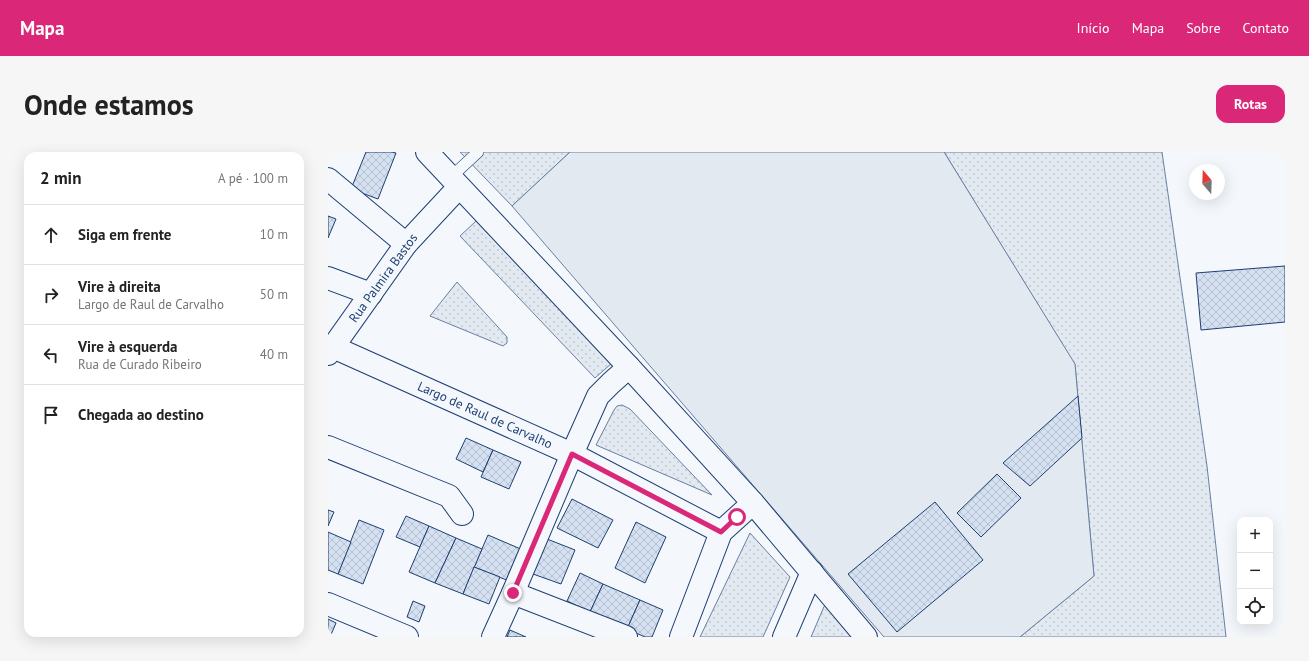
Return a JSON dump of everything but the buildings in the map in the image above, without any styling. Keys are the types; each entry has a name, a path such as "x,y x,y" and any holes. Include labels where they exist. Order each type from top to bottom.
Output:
{"street":[{"path":"426,152 629,367 753,503 866,637"},
{"path":"328,180 406,244"},
{"name":"Rua Palmira Bastos","path":"331,351 406,244 454,183"},
{"path":"328,278 371,294"},
{"name":"Largo de Raul de Carvalho","path":"331,351 572,454 721,532"},
{"path":"493,637 598,396 611,382 629,367"},
{"path":"328,448 448,496 462,514"},
{"path":"681,637 721,532 753,503"},
{"path":"784,637 812,572"},
{"path":"513,593 626,637"},
{"path":"328,604 406,637"}],"lane":[{"path":"454,183 478,152"}],"shaded area":[{"path":"460,152 570,152 512,206"},
{"path":"570,152 944,152 1075,364 1094,576 1020,637 884,637 512,206"},
{"path":"944,152 1162,152 1207,466 1226,637 1020,637 1094,576 1075,365"},
{"path":"476,221 612,363 595,378 460,236"},
{"path":"457,282 507,337 507,343 503,346 430,316"},
{"path":"622,405 630,409 712,495 596,445 614,410 617,406"},
{"path":"750,533 790,577 763,637 700,637"},
{"path":"826,602 854,637 811,637"}],"route":[{"path":"513,593 572,454 721,532 737,517"}]}
